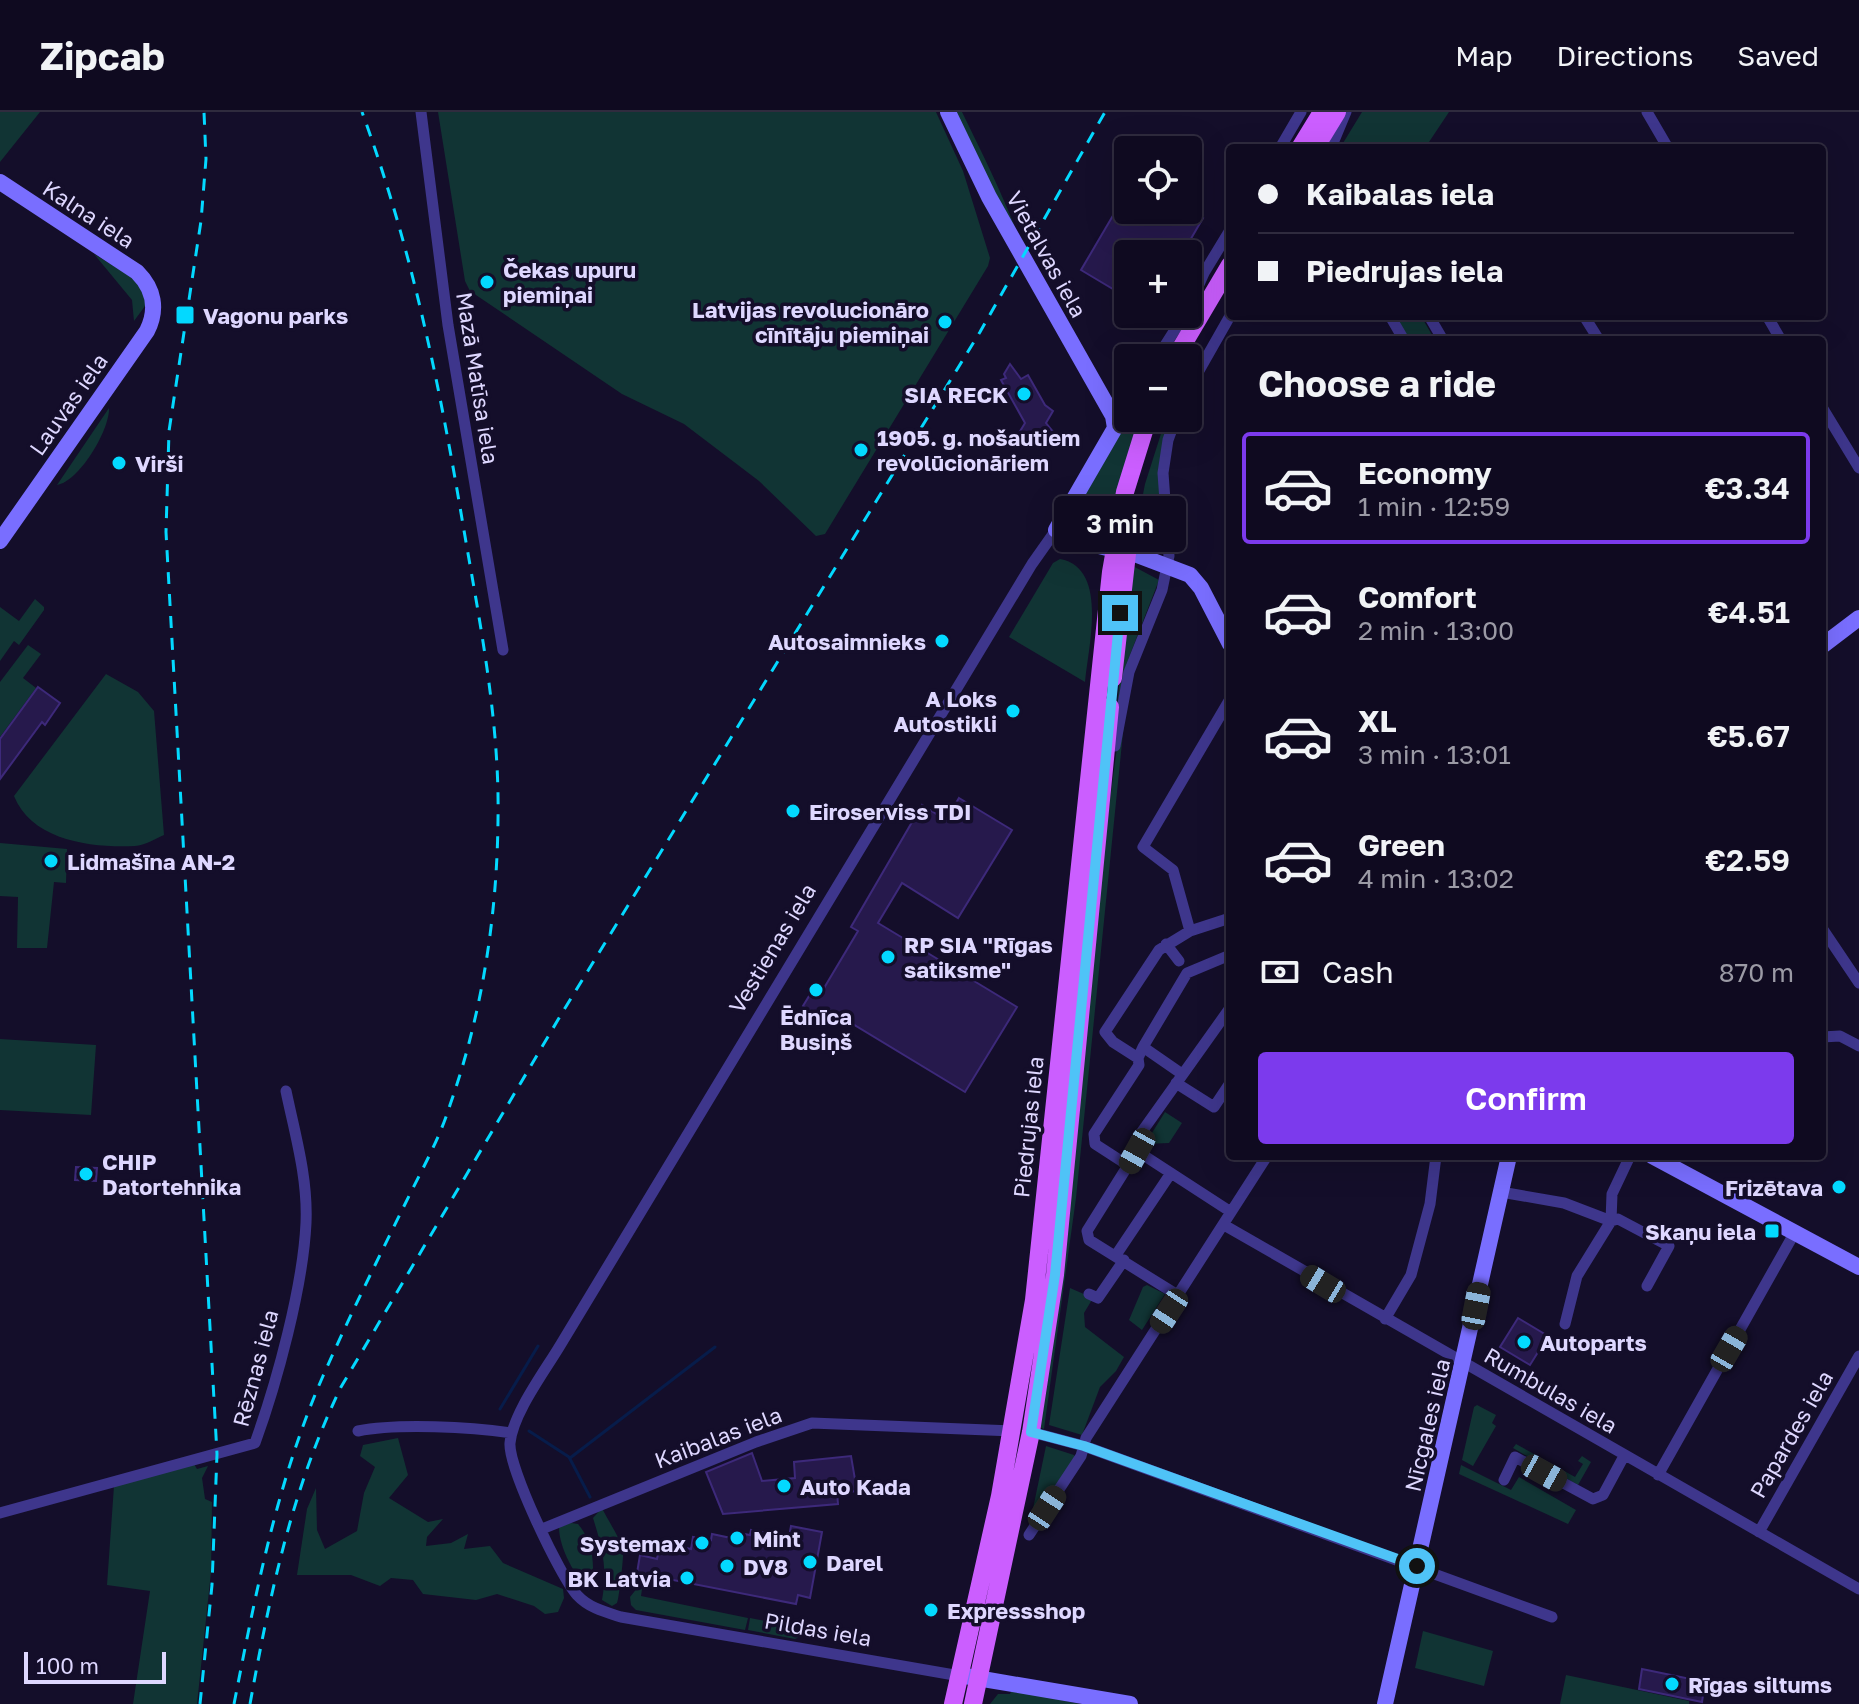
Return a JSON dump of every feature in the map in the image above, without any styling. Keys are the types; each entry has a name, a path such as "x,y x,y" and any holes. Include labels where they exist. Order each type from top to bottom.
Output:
{"main road":[{"path":"1302,144 1322,112"},
{"path":"1317,144 1337,112"},
{"path":"1183,344 1226,272"},
{"path":"1198,344 1226,296"},
{"path":"1116,550 1125,492 1144,432"},
{"path":"1116,550 1157,432"},
{"name":"Piedrujas iela","path":"953,1704 969,1677 1055,1275 1101,816 1116,550"},
{"name":"Piedrujas iela","path":"1022,1432 1116,550"},
{"name":"Piedrujas iela","path":"969,1677 973,1704"}],"street":[{"name":"Mazā Matīsa iela","path":"421,112 450,337 503,650"},
{"name":"Vietalvas iela","path":"948,112 989,197 1113,416"},
{"path":"1282,144 1301,112"},
{"path":"1333,144 1346,112"},
{"path":"1647,112 1666,144"},
{"name":"Kalna iela","path":"2,188 129,266 149,287"},
{"path":"1202,278 1226,237"},
{"name":"Lauvas iela","path":"3,532 147,331 154,307 149,287"},
{"path":"1202,365 1228,320"},
{"path":"1826,414 1859,468"},
{"name":"Vestienas iela","path":"512,1433 655,1187 1032,564 1056,530 1115,428 1113,416"},
{"path":"1101,816 1111,783 1129,672 1162,590 1168,561 1163,473 1171,432"},
{"path":"1056,530 1071,539 1116,550"},
{"path":"1168,561 1189,563 1226,636"},
{"path":"1826,643 1859,618"},
{"path":"1190,931 1173,870 1143,847 1226,706"},
{"path":"1226,919 1190,931 1159,950 1105,1032 1113,1042 1140,1053 1179,1078 1214,1107 1226,1089"},
{"path":"1826,934 1859,983"},
{"path":"1166,944 1183,967"},
{"path":"1129,1166 1095,1144 1094,1134 1139,1065 1140,1053 1183,967 1226,956"},
{"path":"1179,1296 1086,1236 1137,1151 1136,1140 1226,1013"},
{"path":"1826,1037 1840,1036 1859,1046"},
{"name":"Rēznas iela","path":"0,1513 255,1443 271,1394 301,1269 307,1221 303,1172 286,1091"},
{"path":"1137,1151 1231,1212"},
{"path":"1029,1535 1264,1160"},
{"path":"1385,1319 1411,1275 1430,1204 1436,1160"},
{"name":"Nīcgales iela","path":"1385,1704 1508,1160"},
{"path":"1565,1324 1577,1276 1611,1221 1612,1194 1628,1160"},
{"path":"1660,1160 1859,1267"},
{"path":"1089,1294 1098,1298 1171,1173"},
{"path":"1501,1192 1564,1203 1611,1221 1618,1219 1669,1246 1647,1286"},
{"name":"Rumbulas iela","path":"1224,1225 1464,1362 1479,1374 1859,1589"},
{"path":"1658,1475 1795,1232"},
{"name":"Papardes iela","path":"1759,1532 1859,1356"},
{"name":"Kaibalas iela","path":"542,1529 711,1459 788,1429 812,1423 1022,1432 1084,1446 1552,1617"},
{"path":"358,1431 389,1427 487,1429 512,1433 513,1468 542,1529"},
{"path":"1504,1480 1515,1457 1593,1499 1603,1495 1624,1456"},
{"name":"Pildas iela","path":"542,1529 569,1585 595,1609 635,1619 1130,1704"}],"green space":[{"path":"0,112 40,112 0,162"},
{"path":"438,112 936,112 963,171 990,258 988,266 825,534 816,536 759,481 684,424 622,394 470,291 465,281"},
{"path":"955,112 962,112 1023,248"},
{"path":"1362,112 1449,112 1428,144 1342,144"},
{"path":"94,254 143,287 148,302 134,321 132,300"},
{"path":"1396,320 1423,320 1432,335 1432,336 1406,336"},
{"path":"109,408 104,429 92,454 75,475 57,485"},
{"path":"1120,432 1136,432 1109,539 1077,533 1071,526 1072,517"},
{"path":"1162,432 1168,432 1164,549 1161,551 1133,545 1145,484"},
{"path":"1060,559 1075,565 1085,577 1090,593 1091,630 1085,682 1009,637 1053,563"},
{"path":"1131,565 1159,580 1126,665 1117,707"},
{"path":"35,599 44,610 19,645 14,641 0,661 0,607 19,621"},
{"path":"28,645 41,654 23,678 36,688 0,737 0,682"},
{"path":"106,674 138,692 154,711 164,835 139,845 100,845 65,839 34,823 14,796"},
{"path":"1125,713 1076,1198 1044,1429 1039,1427 1105,838 1117,747"},
{"path":"0,843 67,849 66,883 54,882 47,948 17,948 18,897 0,896"},
{"path":"0,1039 96,1045 91,1115 0,1110"},
{"path":"1165,1112 1182,1123 1169,1143 1145,1144"},
{"path":"1147,1285 1165,1294 1142,1330 1129,1320 1143,1287"},
{"path":"1070,1288 1093,1298 1084,1313 1085,1327 1124,1357 1116,1371 1100,1387 1082,1435 1049,1425"},
{"path":"1477,1405 1496,1415 1492,1423 1496,1426 1473,1466 1462,1460"},
{"path":"398,1438 408,1475 389,1498 428,1522 443,1519 427,1537 426,1546 451,1543 468,1534 464,1549 490,1546 503,1563 563,1589 564,1598 558,1612 545,1614 534,1606 497,1594 476,1600 423,1594 413,1580 391,1578 380,1586 351,1575 297,1575 307,1509 316,1488 317,1530 325,1549 357,1531 364,1493 375,1467 360,1456 363,1445"},
{"path":"1516,1444 1575,1477 1583,1464 1578,1461 1582,1456 1591,1462 1578,1485 1513,1448"},
{"path":"1046,1446 1074,1455 1075,1459 1034,1523 1030,1523"},
{"path":"194,1464 197,1469 208,1466 202,1478 205,1499 212,1502 211,1572 197,1704 133,1704 150,1591 107,1585 114,1486"},
{"path":"1461,1465 1511,1490 1519,1477 1576,1510 1568,1524 1459,1474"},
{"path":"602,1508 623,1551 618,1600 612,1606 602,1600 603,1558 593,1518"},
{"path":"578,1524 590,1547 593,1574 589,1591 573,1570 562,1544 559,1527"},
{"path":"638,1587 642,1589 641,1596 748,1618 745,1630 636,1610 631,1605 630,1597"},
{"path":"750,1618 796,1627 799,1619 805,1626 805,1634 795,1639 748,1630"},
{"path":"1423,1631 1493,1651 1484,1686 1415,1668"},
{"path":"1566,1675 1689,1701 1689,1704 1560,1704"},
{"path":"1012,1690 1080,1704 990,1704 998,1694 1010,1694"}],"building":[{"path":"1114,214 1114,224 1200,224 1190,240 1114,240 1114,290 1081,270"},
{"name":"SIA RECK","path":"1010,364 1021,379 1028,375 1045,405 1053,411 1046,423 1054,433 1056,444 1044,448 1019,433 1025,423 1001,380 1006,378 1004,374"},
{"path":"38,687 60,703 0,779 0,739"},
{"name":"RP SIA \"Rīgas satiksme\"","path":"959,798 1012,830 958,918 902,883 878,923 1017,1007 965,1092 828,1009 822,1018 803,1006 817,983 824,988 858,931 851,927 922,805 946,820"},
{"name":"CHIP Datortehnika","path":"76,1167 97,1168 96,1181 75,1180"},
{"name":"Autoparts","path":"1518,1318 1548,1336 1530,1365 1500,1347"},
{"name":"Auto Kada","path":"752,1453 762,1481 795,1478 794,1462 851,1456 857,1491 837,1493 838,1504 723,1514 706,1472"},
{"name":"DV8","path":"791,1526 822,1532 810,1598 798,1595 796,1604 637,1573 640,1555 657,1559 659,1550 671,1553 672,1545 691,1549 693,1537 711,1540 712,1534 731,1538 733,1532 750,1535 751,1530 789,1537"},
{"name":"Rīgas siltums","path":"1642,1669 1705,1682 1702,1702 1639,1689"}],"waterway":[{"path":"500,1409 538,1346"},
{"path":"570,1458 715,1347"},
{"path":"529,1431 569,1457 590,1497"}],"railway":[{"path":"200,1704 212,1585 217,1454 166,532 169,431 201,221 206,159 204,112"},
{"path":"234,1704 280,1496 307,1416 344,1330 437,1140 461,1071 486,965 495,893 498,781 480,623 442,406 420,307 394,209 362,112"},
{"path":"250,1704 275,1582 296,1503 341,1387 562,1013 980,332 1105,112"}],"place":[{"name":"Čekas upuru piemiņai","path":"487,282"},
{"name":"Vagonu parks","path":"185,315"},
{"name":"Latvijas revolucionāro cīnītāju piemiņai","path":"945,322"},
{"name":"SIA RECK","path":"1024,394"},
{"name":"1905. g. nošautiem revolūcionāriem","path":"861,450"},
{"name":"Virši","path":"119,463"},
{"name":"Autosaimnieks","path":"942,641"},
{"name":"A Loks Autostikli","path":"1013,711"},
{"name":"Eiroserviss TDI","path":"793,811"},
{"name":"Lidmašīna AN-2","path":"51,861"},
{"name":"RP SIA \"Rīgas satiksme\"","path":"888,957"},
{"name":"Ēdnīca Busiņš","path":"816,990"},
{"name":"CHIP Datortehnika","path":"86,1174"},
{"name":"Frizētava","path":"1839,1187"},
{"name":"Skaņu iela","path":"1772,1231"},
{"name":"Autoparts","path":"1524,1342"},
{"name":"Auto Kada","path":"784,1486"},
{"name":"Mint","path":"737,1538"},
{"name":"Systemax","path":"702,1543"},
{"name":"Darel","path":"810,1562"},
{"name":"DV8","path":"727,1566"},
{"name":"BK Latvia","path":"687,1578"},
{"name":"Expressshop","path":"931,1610"},
{"name":"Rīgas siltums","path":"1672,1684"}],"route":[{"path":"1120,613 1055,1275 1031,1432 1084,1446 1417,1566"}]}
